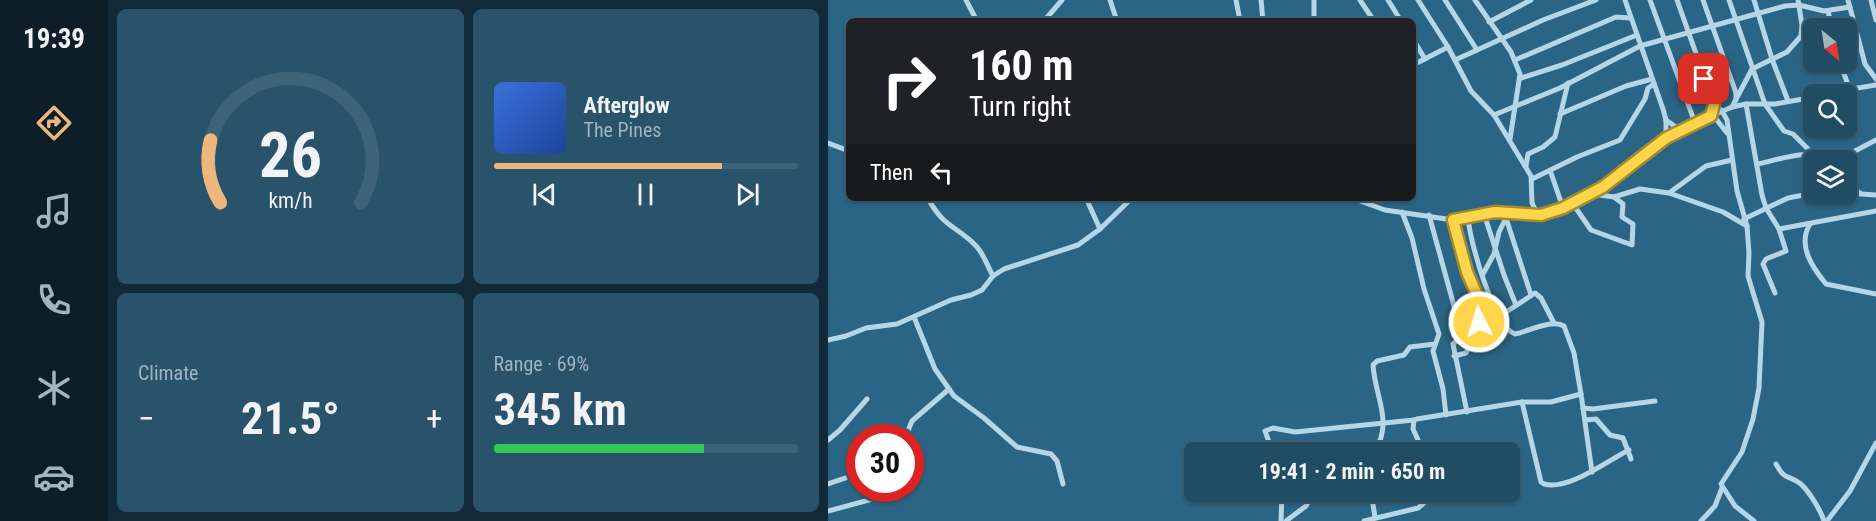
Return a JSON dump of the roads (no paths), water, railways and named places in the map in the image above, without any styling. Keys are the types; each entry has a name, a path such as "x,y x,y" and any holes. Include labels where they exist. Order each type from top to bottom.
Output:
{"street":[{"path":"974,0 967,2 975,18"},
{"path":"1047,18 1062,0"},
{"path":"1110,0 1116,18"},
{"path":"1236,0 1239,18"},
{"path":"1261,0 1263,18"},
{"path":"1314,0 1314,18"},
{"path":"1360,0 1372,18"},
{"path":"1388,0 1399,18"},
{"path":"1418,0 1448,47 1471,91 1494,115 1526,166 1532,179 1532,203 1538,214"},
{"path":"1445,0 1477,50"},
{"path":"1475,0 1515,60 1521,78 1510,139"},
{"path":"1489,22 1518,3 1531,0"},
{"path":"1455,60 1544,20 1596,0"},
{"path":"1624,0 1666,120 1666,138"},
{"path":"1650,0 1695,123"},
{"path":"1677,0 1714,104 1727,120 1732,160 1747,226 1748,276 1762,322 1760,388 1753,419 1742,452 1723,478 1715,506 1701,521"},
{"path":"1703,0 1736,93 1734,104"},
{"path":"1729,0 1765,104 1784,131 1792,134 1809,150"},
{"path":"1754,0 1788,101"},
{"path":"1848,0 1865,64 1876,79"},
{"path":"1871,0 1876,20"},
{"path":"1734,104 1752,69 1787,52 1801,36 1799,3"},
{"path":"1494,115 1568,83 1640,46 1663,38 1735,17 1799,3 1828,11 1850,7"},
{"path":"1828,11 1830,18"},
{"path":"1515,60 1616,17 1630,18"},
{"path":"1521,78 1556,67 1637,34"},
{"path":"1416,44 1425,59"},
{"path":"1416,64 1448,47"},
{"path":"1560,114 1626,86 1653,82"},
{"path":"1532,179 1620,140 1653,82"},
{"path":"1526,166 1528,154 1543,147 1555,137 1566,100 1568,83"},
{"path":"1857,87 1876,84"},
{"path":"1360,201 1375,207 1453,220 1484,214 1546,215 1592,194 1666,138 1734,104 1765,104 1803,99"},
{"path":"1712,116 1714,104"},
{"path":"1746,104 1766,208 1779,229 1786,251 1766,259 1763,264 1775,293"},
{"path":"1712,116 1728,134"},
{"path":"1666,120 1680,130"},
{"path":"1857,150 1876,140"},
{"path":"828,143 846,150"},
{"path":"1757,164 1803,156"},
{"path":"1669,193 1706,166 1732,160"},
{"path":"1550,170 1563,208"},
{"path":"1614,198 1640,189 1669,193 1723,212 1747,226"},
{"path":"1857,191 1876,195"},
{"path":"1573,204 1589,228 1632,245 1633,224 1622,217 1623,204 1614,198 1592,194"},
{"path":"1744,219 1803,194"},
{"path":"930,201 946,224 978,248 993,276"},
{"path":"1087,201 1100,229"},
{"path":"828,340 866,328 897,324 951,300 982,290 993,276 1016,264 1078,245 1100,229 1129,201"},
{"path":"1779,229 1876,211"},
{"path":"1402,212 1412,238 1424,289 1439,334 1433,351 1443,389 1446,415"},
{"path":"1484,214 1516,305"},
{"path":"1429,215 1462,335"},
{"path":"1483,274 1496,250 1505,215"},
{"path":"1505,215 1531,295"},
{"path":"1468,217 1471,241 1500,316 1508,330 1515,334 1554,323 1566,328 1579,372 1592,472"},
{"path":"1453,220 1467,272 1484,311 1482,320 1453,344 1467,412"},
{"path":"1810,224 1804,234 1806,250 1826,284 1876,294"},
{"path":"1454,356 1466,353 1469,347 1484,336 1490,324 1531,295 1538,294 1554,323"},
{"path":"914,317 935,369 949,389 963,404 984,418 1017,447 1052,454 1057,461 1064,484"},
{"path":"1380,442 1384,423 1373,369 1375,362 1404,356 1410,347 1434,344"},
{"path":"911,424 949,389"},
{"path":"1268,442 1265,430 1269,428 1294,432 1414,420 1522,402 1551,402 1581,394"},
{"path":"828,440 840,430 867,399"},
{"path":"1583,408 1593,409 1654,401"},
{"path":"1522,402 1544,484 1554,485 1592,472 1629,450"},
{"path":"1414,420 1413,429 1419,442"},
{"path":"1585,420 1598,420 1606,432 1623,438 1631,459"},
{"path":"1776,464 1784,477 1802,485 1812,502 1818,505 1826,521 1850,491 1876,443"},
{"path":"828,484 846,478"},
{"path":"1722,488 1736,506 1754,521"},
{"path":"828,511 862,502"},
{"path":"1281,521 1282,502"},
{"path":"1286,521 1300,512 1307,502"},
{"path":"1373,502 1375,517"},
{"path":"1364,521 1418,508 1424,502"}]}
